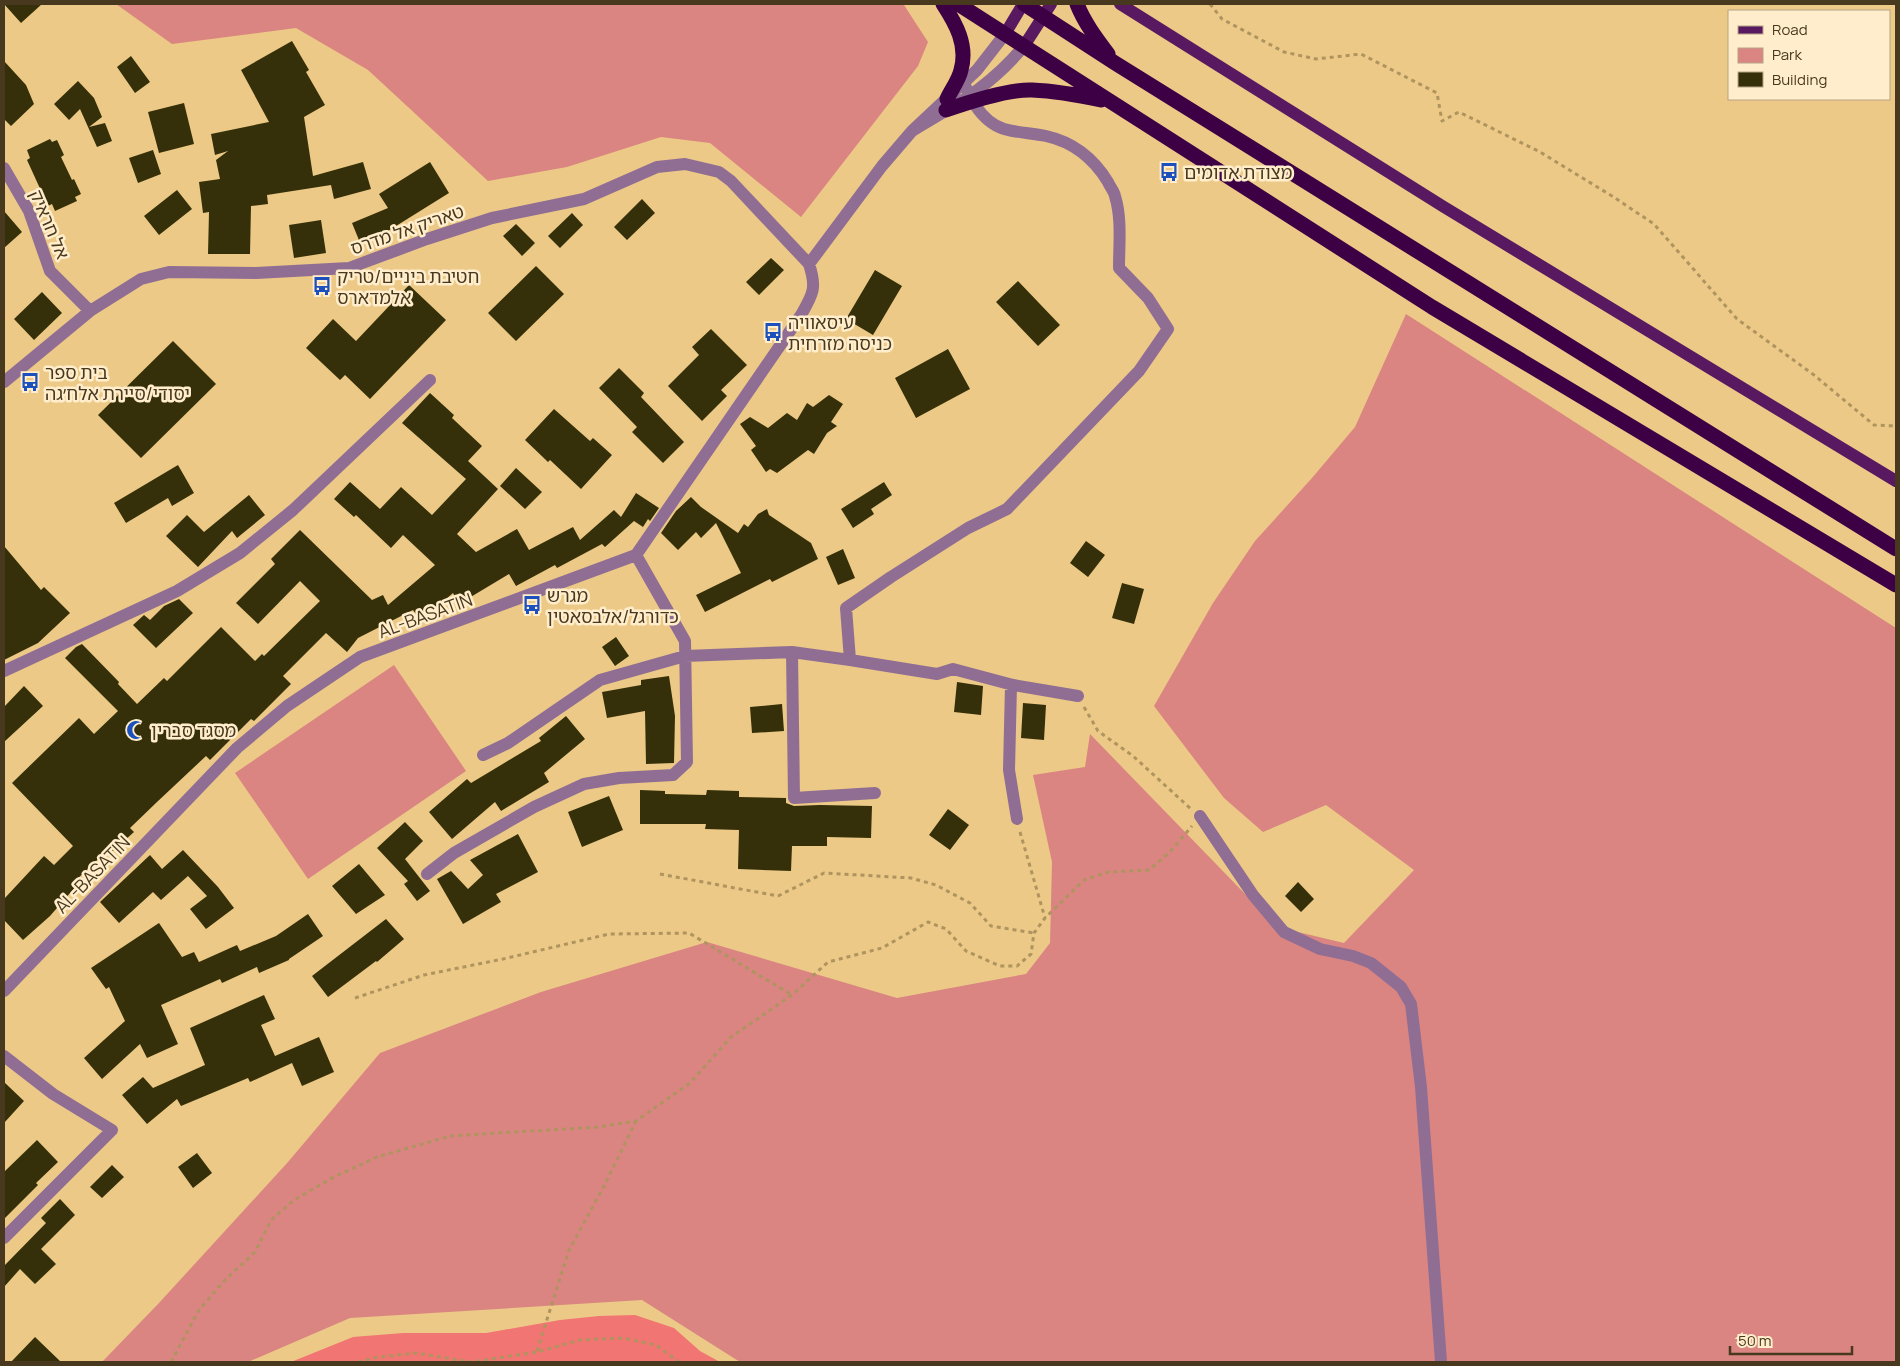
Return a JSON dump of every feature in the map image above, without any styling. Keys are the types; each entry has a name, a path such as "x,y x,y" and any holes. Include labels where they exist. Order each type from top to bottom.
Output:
{"highway":[{"path":"943,4 957,26 963,46 962,77 947,105"},
{"path":"958,4 1432,308 1896,585"},
{"path":"1023,4 1047,10 1115,63 1896,549"},
{"path":"1077,4 1081,15 1094,36 1115,63"},
{"path":"947,105 1030,90 1070,93 1112,102"}],"main road":[{"path":"1005,34 1023,4"},
{"path":"1120,4 1461,218 1896,481"},
{"path":"1024,46 1047,10"}],"street":[{"path":"850,660 846,608 891,576 968,528 1007,509 1139,371 1168,328 1148,298 1119,268 1120,224 1115,195 1101,170 1080,150 1059,140 1003,129 991,122 972,99 962,77 994,50 1005,34"},
{"path":"972,99 1003,70 1024,46"},
{"path":"427,874 454,853 526,812 584,784 619,778 673,775 687,762 685,641 636,555 801,315 813,294 814,279 809,264 882,166 912,131 947,105"},
{"name":"טאריק אל מדרס","path":"4,382 90,312 142,279 168,272 256,273 349,268 427,239 492,218 584,199 657,167 685,164 718,172 732,181 809,264"},
{"name":"אל חראיק","path":"4,168 29,211 50,271 90,312"},
{"path":"4,671 177,591 240,553 293,510 430,380"},
{"name":"AL-BASATIN","path":"4,992 237,748 287,706 360,657 636,555"},
{"path":"792,652 794,798 874,793"},
{"path":"483,755 508,743 600,680 685,656 792,652 937,674 953,670 1011,685 1078,696"},
{"path":"1011,685 1009,770 1017,819"},
{"path":"1200,816 1252,895 1284,932 1320,949 1353,956 1371,963 1401,987 1412,1004 1421,1087 1441,1362"},
{"path":"4,1056 53,1094 112,1130 4,1238"}],"path":[{"path":"1210,4 1222,19 1284,52 1316,59 1361,54 1437,94 1442,121 1459,112 1540,152 1612,196 1654,224 1737,319 1814,374 1874,425 1896,426"},
{"path":"171,1362 199,1310 224,1281 255,1252 271,1220 294,1200 334,1177 377,1156 450,1136 598,1127 636,1121 690,1083 731,1037 792,995 828,962 882,948 928,922 946,930 966,951 1000,966 1017,966 1032,954 1034,933 1044,918 1084,880 1108,872 1149,870 1170,852 1200,816 1133,756 1098,731 1078,696"},
{"path":"1017,819 1044,918"},
{"path":"660,874 778,896 824,872 912,878 936,885 970,904 991,926 1034,933"},
{"path":"355,998 424,975 609,934 688,934 792,995"},
{"path":"537,1352 569,1250 603,1188 636,1121"},
{"path":"358,1362 379,1357 416,1354 471,1362 537,1352 580,1340 622,1338 656,1345 680,1362"}],"green space":[{"path":"116,4 902,4 928,42 918,66 801,217 710,143 661,137 567,167 488,181 368,70 296,28 172,44"},
{"path":"1406,314 1896,628 1896,1362 740,1362 642,1300 350,1318 248,1362 102,1362 159,1303 288,1162 380,1053 541,992 707,942 897,998 1026,974 1050,943 1052,862 1033,775 1085,767 1090,734 1277,927 1344,943 1414,870 1326,805 1263,832 1224,798 1154,706 1213,603 1255,541 1355,427"},
{"path":"394,665 466,771 308,879 235,773"}],"shaded area":[{"path":"635,1315 674,1328 700,1351 720,1362 291,1362 353,1337 403,1333 486,1333 560,1320"}],"building":[{"path":"4,4 42,4 21,23"},
{"path":"292,41 309,70 306,72 325,105 304,117 313,176 363,162 371,189 334,199 331,185 267,195 268,204 251,206 250,254 208,254 209,212 203,213 199,182 220,179 216,160 228,151 215,155 211,134 269,122 241,70"},
{"path":"131,56 150,82 135,93 117,67"},
{"path":"4,61 26,85 34,104 11,126 4,119"},
{"path":"78,81 94,98 102,117 89,127 105,123 112,141 97,147 80,109 69,120 54,104"},
{"path":"184,103 194,144 159,153 148,112"},
{"path":"50,139 52,142 57,140 64,155 61,157 81,194 75,197 77,201 55,211 52,204 48,206 27,160 30,158 27,150"},
{"path":"153,150 161,174 138,183 129,158"},
{"path":"430,162 449,193 388,231 389,233 361,245 352,223 388,208 379,194"},
{"path":"177,190 192,209 159,235 144,216"},
{"path":"642,199 655,213 627,240 614,227"},
{"path":"4,211 22,232 4,248"},
{"path":"572,213 583,225 560,248 548,236"},
{"path":"321,220 326,253 294,258 289,225"},
{"path":"516,224 535,243 522,256 503,236"},
{"path":"771,258 784,270 759,295 746,282"},
{"path":"536,266 564,294 516,341 488,313"},
{"path":"875,270 902,286 873,335 846,319"},
{"path":"1018,281 1060,325 1038,346 996,302"},
{"path":"409,285 446,320 370,399 345,375 340,380 306,348 333,319 356,341"},
{"path":"42,292 62,313 34,340 14,319"},
{"path":"711,329 747,365 721,390 727,396 702,421 668,386 699,355 692,347"},
{"path":"173,341 216,384 141,458 98,415"},
{"path":"948,349 970,389 916,418 895,378"},
{"path":"619,368 644,393 641,397 684,442 663,463 632,432 637,427 599,388"},
{"path":"430,393 454,415 452,418 482,446 468,461 498,489 457,534 476,552 517,529 529,550 573,527 580,540 614,510 621,517 636,493 659,508 643,527 634,521 605,547 602,544 557,568 555,565 516,586 509,574 459,604 453,593 421,621 413,610 358,638 347,652 326,633 283,676 291,684 254,721 251,719 210,760 206,756 157,802 130,828 134,832 113,851 110,848 74,882 77,885 50,916 23,940 4,920 4,899 44,856 54,865 73,846 12,783 79,718 94,734 118,711 65,658 82,644 119,682 118,684 137,704 164,678 167,681 221,627 255,661 262,654 264,656 320,601 300,581 258,624 236,603 275,564 271,559 300,530 372,600 383,595 388,605 435,565 403,535 391,548 356,515 354,517 334,499 350,482 380,509 401,487 432,515 466,479 402,423"},
{"path":"829,395 843,404 831,422 837,426 827,433 814,454 808,450 777,473 770,469 766,472 751,450 756,446 740,424 750,417 768,428 787,413 797,420 807,403 813,407"},
{"path":"554,409 590,441 593,438 612,455 581,489 525,440"},
{"path":"178,465 194,493 172,506 168,498 126,523 114,503"},
{"path":"516,468 542,492 525,509 500,486"},
{"path":"884,482 892,495 871,509 874,514 853,528 841,509"},
{"path":"249,495 265,515 237,538 232,531 198,567 166,536 187,515 204,532"},
{"path":"691,497 701,507 738,533 744,524 748,527 758,514 767,509 769,515 811,543 818,559 772,582 770,579 705,612 696,595 741,573 716,523 701,538 696,532 678,550 661,533 676,511"},
{"path":"1086,541 1105,555 1088,577 1070,563"},
{"path":"4,546 41,590 44,587 70,613 38,643 4,660"},
{"path":"843,549 855,578 838,585 826,557"},
{"path":"1122,583 1144,589 1134,624 1112,618"},
{"path":"179,599 193,613 156,648 133,625 144,615 150,620 164,606"},
{"path":"616,637 629,656 615,666 602,647"},
{"path":"669,676 675,716 674,763 646,764 645,711 607,718 602,692 641,685 641,680"},
{"path":"957,682 983,686 981,715 954,712"},
{"path":"24,686 43,706 4,742 4,707"},
{"path":"1023,703 1046,705 1044,740 1021,738"},
{"path":"782,704 784,731 752,733 750,707"},
{"path":"566,716 585,739 544,773 549,782 501,811 495,802 452,839 429,812 467,779 471,783 541,741 539,738"},
{"path":"640,790 665,791 665,794 706,795 707,790 739,791 739,797 786,798 786,803 794,806 872,806 871,838 827,837 827,846 792,846 791,871 738,869 739,830 705,829 706,824 640,824"},
{"path":"609,796 623,830 582,847 568,812"},
{"path":"948,809 969,825 950,850 929,835"},
{"path":"405,822 423,841 405,859 430,891 417,901 404,884 408,881 377,848"},
{"path":"518,834 538,872 496,894 501,902 463,924 437,879 451,871 468,889 483,875 470,860"},
{"path":"183,850 218,887 234,908 206,929 190,909 207,896 188,876 161,900 153,892 119,923 100,902 150,855 162,869"},
{"path":"359,864 385,895 356,914 332,886"},
{"path":"1298,882 1314,899 1301,912 1285,896"},
{"path":"308,914 323,936 289,960 259,973 257,967 222,983 220,979 161,1005 178,1044 147,1058 140,1044 102,1079 84,1058 125,1021 109,987 106,989 91,968 159,923 182,957 194,952 199,962 237,945 240,951 276,936"},
{"path":"386,919 404,939 377,962 328,997 312,976"},
{"path":"264,995 275,1019 261,1025 275,1056 319,1037 334,1072 302,1086 292,1063 250,1082 248,1078 181,1106 177,1099 147,1124 122,1095 143,1077 153,1088 205,1065 190,1028"},
{"path":"4,1082 24,1101 4,1123"},
{"path":"37,1140 58,1162 36,1183 38,1185 4,1219 4,1172"},
{"path":"197,1153 212,1173 193,1188 178,1167"},
{"path":"112,1165 124,1177 102,1198 90,1187"},
{"path":"60,1199 75,1215 41,1249 56,1264 35,1284 20,1269 4,1287 4,1266 46,1223 41,1218"},
{"path":"35,1337 61,1362 11,1362"}],"place":[{"name":"מצודת אדומים","path":"1169,172"},
{"name":"חטיבת ביניים/טריק אלמדארס","path":"322,286"},
{"name":"עיסאוויה כניסה מזרחית","path":"773,332"},
{"name":"בית ספר יסודי/סיירת אלח׳גה","path":"30,382"},
{"name":"מגרש כדורגל/אלבסאטין","path":"532,605"},
{"name":"מסגד סברין","path":"136,730"}]}
